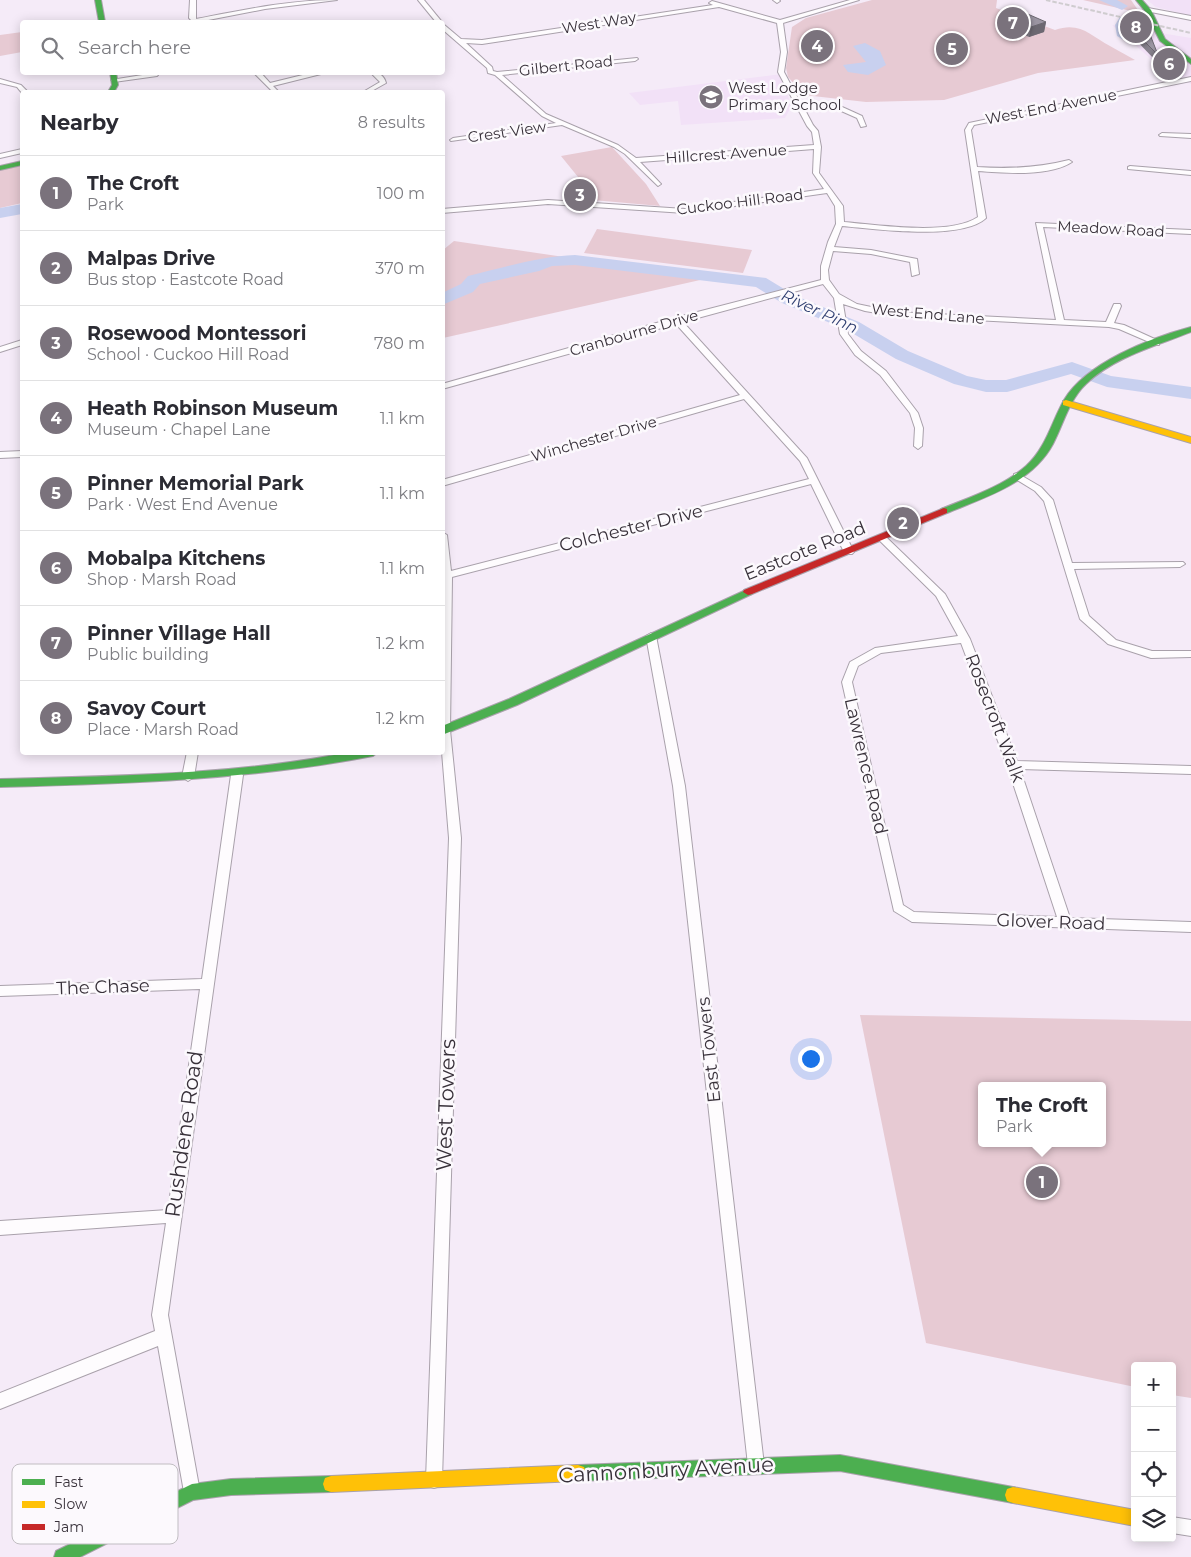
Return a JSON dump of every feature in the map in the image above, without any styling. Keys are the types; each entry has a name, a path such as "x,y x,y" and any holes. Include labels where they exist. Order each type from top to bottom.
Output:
{"street":[{"path":"98,0 102,20"},
{"path":"192,20 193,0"},
{"path":"203,20 266,7 334,0"},
{"path":"421,0 438,20"},
{"path":"706,0 717,6 780,22 856,0"},
{"path":"837,0 845,3"},
{"path":"1139,0 1148,10 1162,40 1191,62"},
{"name":"West Way","path":"460,41 482,42 717,6"},
{"path":"1148,10 1191,18"},
{"path":"780,22 784,52 781,72 815,131 818,147 816,173 838,206 840,224 836,229 830,248 825,267 825,281"},
{"path":"445,28 538,111 560,124 616,146 635,160 658,184"},
{"name":"West Way","path":"470,50 482,42"},
{"name":"Gilbert Road","path":"494,71 635,59"},
{"path":"259,75 274,90"},
{"path":"268,85 313,75"},
{"path":"370,90 383,83 377,75"},
{"path":"111,90 114,76 155,76"},
{"name":"West End Avenue","path":"840,224 945,229 970,226 982,218 968,130 971,124 978,121 1191,79"},
{"path":"0,81 20,86 23,90"},
{"path":"800,106 840,108 855,115 864,123"},
{"name":"Crest View","path":"453,140 560,124"},
{"path":"1162,135 1191,136"},
{"name":"Hillcrest Avenue","path":"635,160 818,147"},
{"path":"0,156 20,151"},
{"path":"975,169 1028,172 1044,170 1069,162"},
{"path":"0,168 20,163"},
{"path":"1130,168 1191,172"},
{"name":"Cuckoo Hill Road","path":"445,210 548,202 684,211 828,191"},
{"name":"Meadow Road","path":"1060,322 1040,225 1191,232"},
{"path":"830,248 871,252 914,261 915,274"},
{"name":"West End Lane","path":"825,281 838,296 853,305 876,312 1109,325 1122,327 1156,343"},
{"name":"Cranbourne Drive","path":"445,386 677,320 825,281"},
{"path":"838,296 844,334 858,353 883,373 914,413 919,428 918,446"},
{"path":"1109,325 1117,306"},
{"path":"677,320 804,460 849,552"},
{"name":"Eastcote Road","path":"445,731 541,689 721,603 883,539 1017,476 1033,465 1043,454 1052,440 1066,403 1092,375 1156,343 1191,329"},
{"path":"0,343 20,337"},
{"path":"0,350 20,343"},
{"name":"Winchester Drive","path":"445,482 746,396"},
{"path":"1066,403 1191,440"},
{"path":"0,455 20,454"},
{"path":"1017,476 1038,489 1048,500 1084,617 1112,642 1152,654 1191,654"},
{"name":"Colchester Drive","path":"447,576 815,480"},
{"name":"Rosecroft Walk","path":"883,539 940,594 965,639 1013,764 1065,922"},
{"name":"West Towers","path":"445,559 447,576 445,679"},
{"path":"1068,566 1180,564"},
{"name":"East Towers","path":"651,636 679,786 756,1465"},
{"name":"Lawrence Road","path":"912,917 898,908 847,682 854,664 879,650 965,639"},
{"name":"West Towers","path":"434,1480 455,838 445,741"},
{"path":"188,777 192,755"},
{"path":"0,782 237,775 289,770 332,763 362,755"},
{"path":"1013,764 1191,770"},
{"name":"Rushdene Road","path":"192,1492 160,1315 205,984 237,775"},
{"name":"Glover Road","path":"912,917 1191,928"},
{"name":"The Chase","path":"0,990 205,984"},
{"path":"0,1228 172,1216"},
{"path":"0,1401 163,1336"},
{"name":"Cannonbury Avenue","path":"178,1499 192,1492 231,1486 434,1480 756,1465 840,1463 1131,1517"},
{"path":"1176,1526 1191,1528"},
{"name":"Cannonbury Avenue","path":"62,1557 88,1544"}],"shaded area":[{"path":"872,0 997,0 996,8 1055,30 1071,27 1078,28 1135,60 1038,73 944,100 866,102 804,95 788,77 786,68 792,27 806,18"},
{"path":"1083,0 1131,0 1140,13"},
{"path":"1147,0 1191,0 1191,16 1156,7"},
{"path":"1112,25 1191,38 1191,84 1151,59"},
{"path":"20,32 20,52 0,56 0,35"},
{"name":"West Lodge Primary School","path":"782,74 791,107 785,118 681,125 678,101 640,105 629,93"},
{"path":"612,147 646,184 660,206 593,200 597,194 591,193 561,156"},
{"path":"20,166 20,203 0,208 0,170"},
{"path":"597,229 752,250 743,273 584,253"},
{"path":"454,241 709,278 445,338 445,248"},
{"path":"860,1015 1191,1021 1191,1398 1176,1396 1176,1362 1131,1362 1131,1386 926,1343"}],"water":[{"path":"865,43 880,51 886,65 868,75 848,72 843,65 866,62 853,46"}],"building":[{"path":"1023,12 1046,22 1031,27 1008,17"},
{"path":"1127,15 1144,19 1158,55 1133,30"},
{"path":"810,38 826,38 831,52 828,52 829,56 816,56"}],"waterway":[{"name":"River Pinn","path":"1105,0 1122,6"},
{"name":"River Pinn","path":"1124,36 1121,25 1125,20"},
{"name":"River Pinn","path":"0,213 20,209"},
{"name":"River Pinn","path":"445,299 467,288 474,280 539,266 549,261 575,260 760,282 788,299 853,326 902,355 961,380 986,386 1007,386 1072,368 1107,381 1191,393"}],"railway":[{"path":"1046,0 1191,33"}],"traffic: fast":[{"path":"98,0 102,20"},
{"path":"1139,0 1148,10 1162,40 1191,62"},
{"path":"112,90 115,85 113,75"},
{"path":"0,168 20,163"},
{"path":"944,511 1002,486 1016,478 1040,458 1072,394 1096,371 1136,350 1191,329"},
{"path":"445,730 513,702 748,592"},
{"path":"0,783 141,779 234,773 281,768 358,755"},
{"path":"578,1473 840,1463 1013,1495"},
{"path":"178,1499 192,1492 231,1487 331,1484"},
{"path":"62,1557 88,1544"}],"traffic: slow":[{"path":"1066,403 1191,440"},
{"path":"331,1484 578,1473"},
{"path":"1013,1495 1131,1517"}],"traffic: jam":[{"path":"748,592 944,511"}],"place":[{"name":"Pinner Village Hall","path":"1013,23"},
{"name":"Savoy Court","path":"1136,27"},
{"name":"Heath Robinson Museum","path":"817,46"},
{"name":"Pinner Memorial Park","path":"952,49"},
{"name":"Mobalpa Kitchens","path":"1169,64"},
{"name":"West Lodge Primary School","path":"711,97"},
{"name":"Rosewood Montessori","path":"580,195"},
{"name":"Malpas Drive","path":"903,523"},
{"name":"The Croft","path":"1042,1182"}]}
